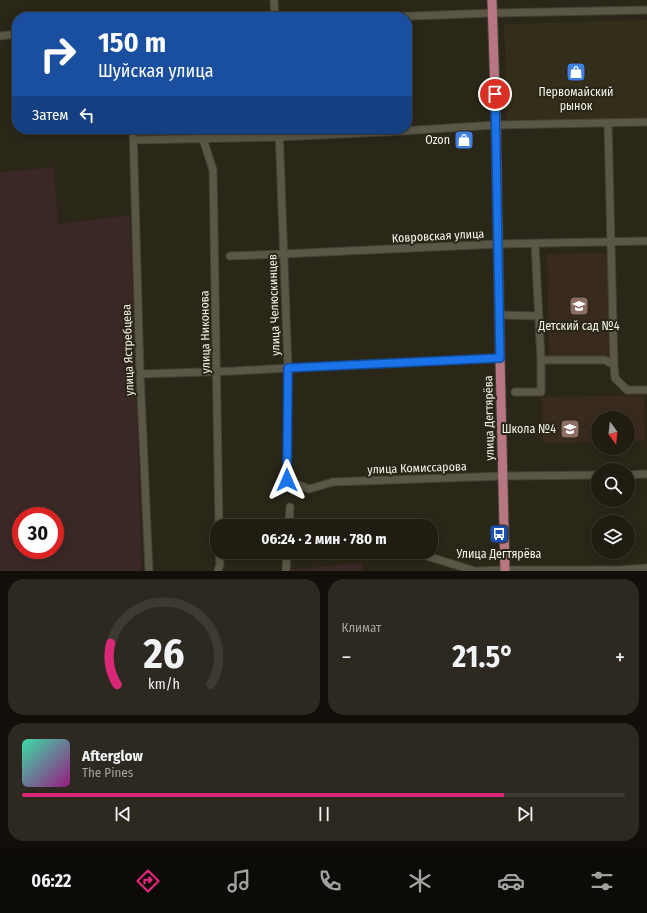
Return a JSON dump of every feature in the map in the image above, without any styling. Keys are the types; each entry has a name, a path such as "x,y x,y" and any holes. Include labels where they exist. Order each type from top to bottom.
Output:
{"main road":[{"name":"улица Дегтярёва","path":"492,0 505,570"}],"street":[{"path":"274,0 275,12"},
{"path":"412,16 647,10"},
{"path":"0,36 12,35"},
{"path":"412,130 496,125 647,122"},
{"path":"608,123 615,378 627,390 647,390"},
{"name":"улица Ястребцева","path":"133,134 140,374 149,571"},
{"name":"улица Никонова","path":"200,134 203,139 213,170 219,519"},
{"path":"134,140 203,139 266,134"},
{"name":"улица Челюскинцев","path":"279,134 288,368 287,480"},
{"name":"Ковровская улица","path":"230,256 498,244 647,241"},
{"path":"515,392 541,392 541,360 535,243"},
{"path":"499,315 539,316"},
{"path":"140,374 216,372 500,358"},
{"path":"541,360 605,360 614,365"},
{"path":"635,474 647,474"},
{"name":"улица Комиссарова","path":"287,480 309,489 333,482 503,476 591,475"},
{"path":"289,519 290,507"},
{"path":"218,571 220,559"},
{"path":"286,571 287,559"},
{"path":"436,559 475,571"},
{"path":"478,571 619,570 647,568"}],"shaded area":[{"name":"Первомайский рынок","path":"647,20 647,120 507,123 504,24"},
{"path":"54,167 58,224 130,215 142,571 0,571 0,172"},
{"name":"Детский сад №4","path":"609,253 610,357 549,358 547,254"},
{"name":"Школа №4","path":"644,395 645,441 635,441 635,411 591,411 591,442 543,443 542,397"},
{"path":"362,563 363,571 272,571"}],"place":[{"name":"Первомайский рынок","path":"576,72"},
{"name":"Ozon","path":"464,140"},
{"name":"Детский сад №4","path":"579,306"},
{"name":"Школа №4","path":"570,429"},
{"name":"Улица Дегтярёва","path":"499,534"}],"route":[{"path":"287,480 288,368 500,358 495,94"}]}
